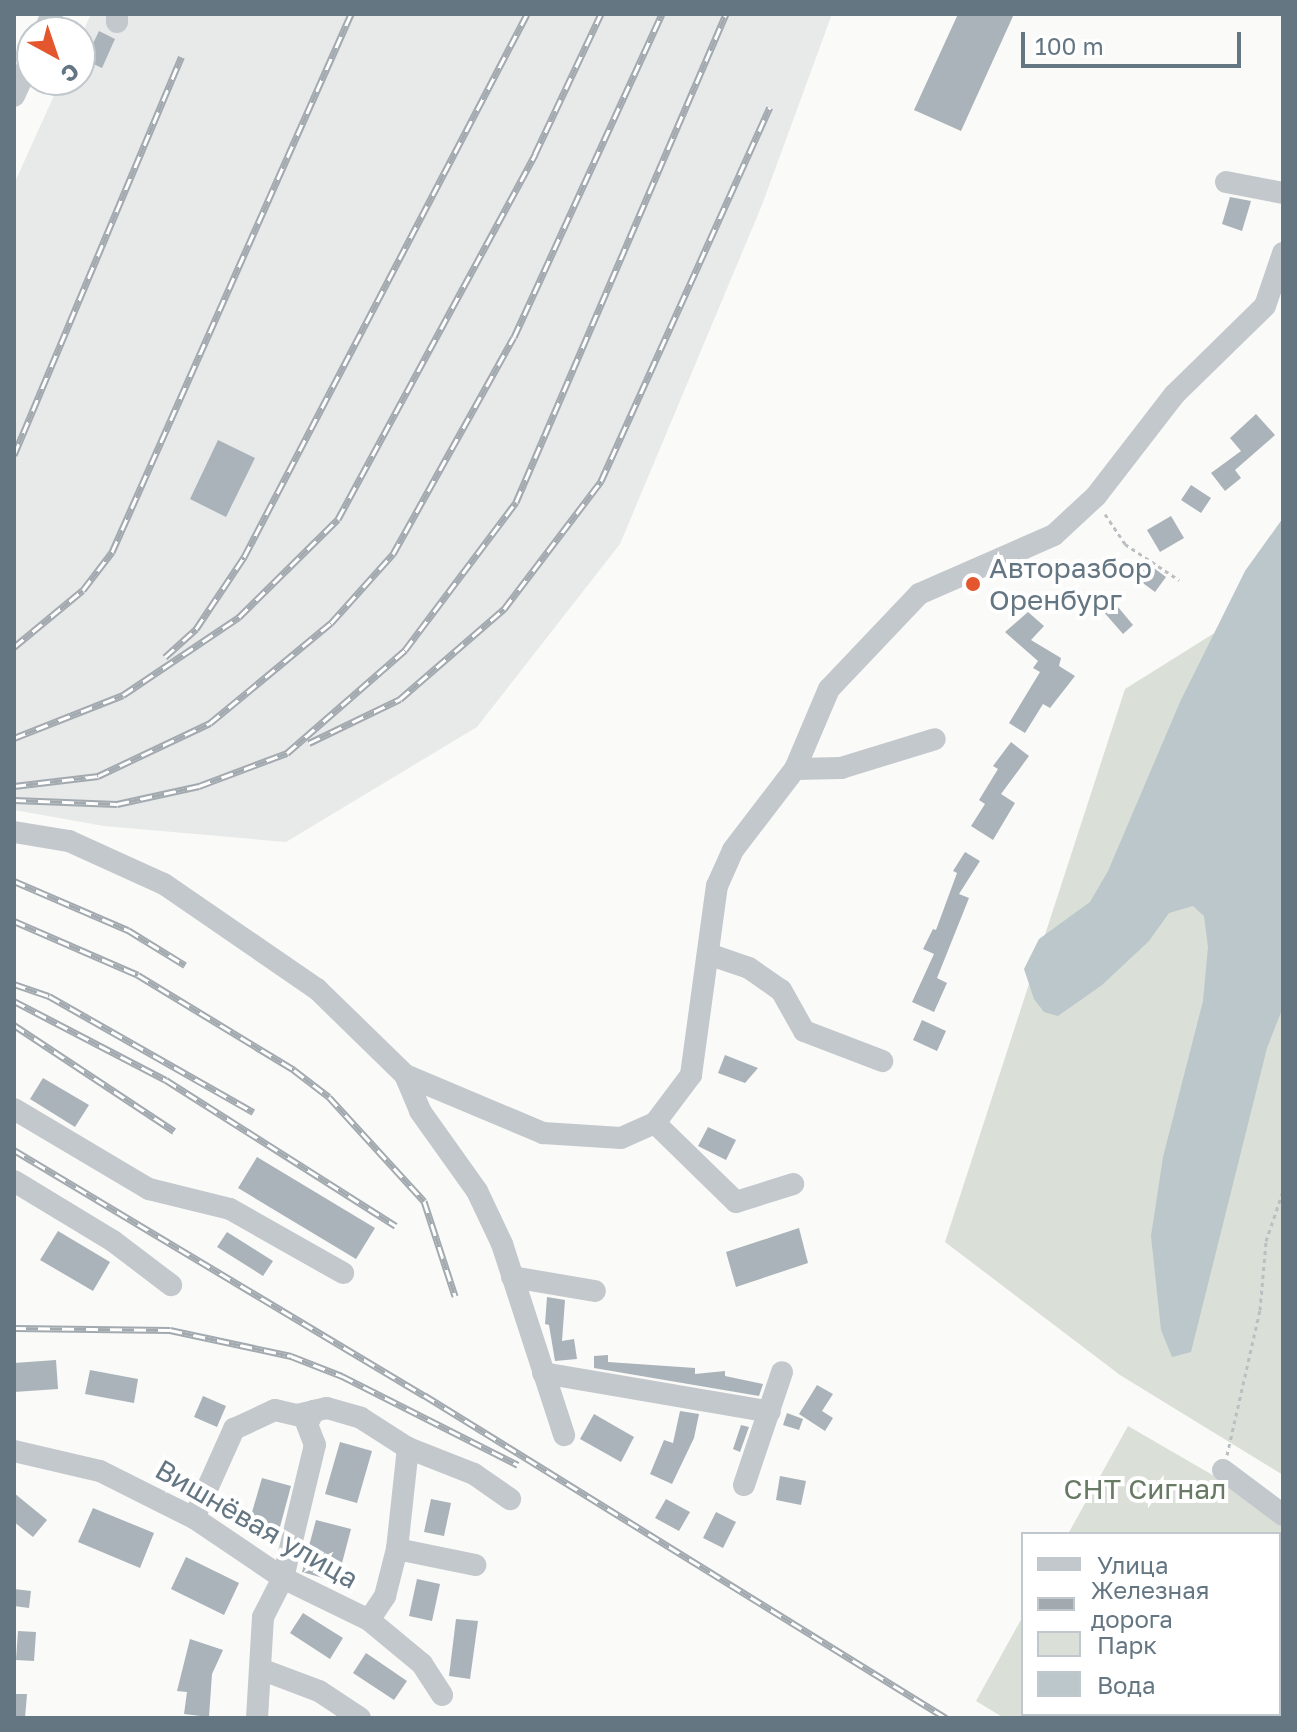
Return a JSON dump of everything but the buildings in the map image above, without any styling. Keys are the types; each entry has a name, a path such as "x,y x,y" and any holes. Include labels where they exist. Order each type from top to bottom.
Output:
{"street":[{"path":"1226,182 1283,193"},
{"path":"14,832 69,841 164,884 317,989 405,1075 543,1133 621,1138 655,1123 691,1075 717,886 733,850 795,769 829,689 919,594 1054,535 1096,496 1174,395 1265,306 1283,253"},
{"path":"795,769 841,768 935,739"},
{"path":"708,954 749,968 781,990 804,1031 882,1061"},
{"path":"405,1075 420,1111 477,1191 512,1277 564,1435"},
{"path":"14,1109 149,1189 230,1209 343,1273"},
{"path":"655,1123 736,1202 793,1184"},
{"path":"14,1181 113,1241 171,1285"},
{"path":"512,1277 595,1291"},
{"path":"744,1485 782,1372"},
{"path":"543,1373 770,1412"},
{"path":"194,1518 234,1429 275,1410 297,1415 327,1408 361,1418 408,1448 474,1474 510,1499"},
{"path":"257,1718 263,1670 258,1646 263,1617 283,1578 315,1445 307,1424 314,1411"},
{"path":"369,1620 385,1596 397,1549 408,1448"},
{"name":"Вишнёвая улица","path":"14,1451 100,1471 194,1518 283,1578 369,1620 422,1664 442,1695"},
{"path":"1223,1470 1239,1487 1283,1515"},
{"path":"397,1549 475,1565"},
{"path":"263,1670 319,1691 360,1718"}],"path":[{"path":"1096,496 1125,544 1179,580"},
{"path":"1223,1470 1260,1310 1266,1241 1283,1191"}],"shaded area":[{"path":"832,14 762,205 620,544 477,727 286,842 104,826 14,810 14,184 54,96 96,96 96,16 90,16"}],"green space":[{"path":"1283,590 1283,1475 1120,1375 945,1242 1125,689"},
{"name":"СНТ Сигнал","path":"1128,1426 1283,1516 1283,1718 1004,1718 976,1701 1021,1620 1021,1716 1281,1716 1281,1532 1069,1532"}],"water":[{"path":"1283,518 1283,1007 1267,1048 1191,1352 1172,1357 1161,1330 1151,1236 1163,1157 1203,1001 1208,947 1204,916 1193,906 1169,913 1149,941 1102,985 1058,1016 1044,1012 1034,999 1024,969 1039,939 1090,902 1108,871 1180,702 1245,571"}],"railway":[{"path":"14,647 83,590 112,552 351,14"},
{"path":"165,657 196,629 244,557 527,14"},
{"path":"14,738 123,695 239,617 338,519 535,154 601,14"},
{"path":"14,786 98,776 210,723 331,623 393,554 514,337 662,14"},
{"path":"14,800 117,804 199,786 287,753 405,650 516,502 726,14"},
{"path":"14,455 181,57"},
{"path":"309,743 400,699 504,609 601,481 770,107"},
{"path":"14,881 128,930 185,965"},
{"path":"14,921 138,975 294,1070 329,1097 424,1201 455,1296"},
{"path":"14,984 49,996 253,1112"},
{"path":"14,1001 166,1080 396,1226"},
{"path":"14,1025 174,1131"},
{"path":"14,1150 424,1395 946,1718"},
{"path":"14,1328 170,1330 291,1356 342,1376 518,1465"}],"place":[{"name":"Авторазбор Оренбург","path":"973,584"}]}
